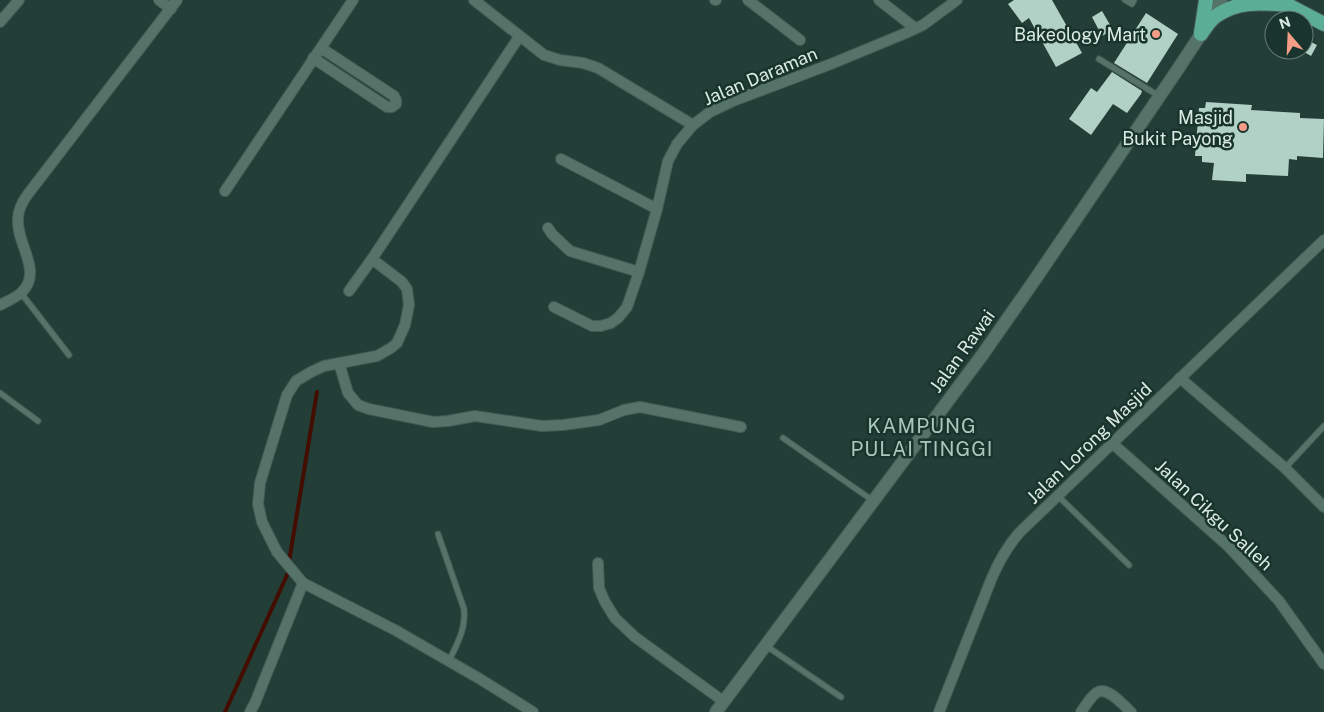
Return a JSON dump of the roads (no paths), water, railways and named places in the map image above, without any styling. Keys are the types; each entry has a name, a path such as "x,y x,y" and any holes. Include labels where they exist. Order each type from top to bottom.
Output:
{"highway":[{"path":"1201,34 1206,0"},
{"path":"1201,34 1215,16 1240,4 1257,2 1284,3 1324,24"}],"main road":[{"name":"Jalan Rawai","path":"719,707 988,346 1201,34 1221,0"}],"street":[{"path":"0,22 19,0"},
{"path":"159,0 170,9"},
{"path":"0,305 21,293 30,280 30,269 17,221 20,206 178,0"},
{"path":"225,191 353,0"},
{"path":"474,0 544,55 598,68 693,125"},
{"path":"748,0 800,40"},
{"path":"879,0 916,28"},
{"name":"Jalan Daraman","path":"554,306 592,326 611,323 627,307 640,272 668,161 677,144 693,125 710,112 733,101 906,33 923,25 957,0"},
{"path":"349,291 519,37"},
{"path":"313,58 387,107 392,107 396,104 394,96 321,48"},
{"path":"561,159 657,209"},
{"path":"548,228 570,251 640,272"},
{"name":"Jalan Lorong Masjid","path":"939,712 996,568 1010,544 1112,443 1324,240"},
{"path":"372,259 402,282 407,289 409,305 405,325 397,343 377,356 324,366 296,381 287,395 260,483 258,504 262,522 277,552 303,583 395,630 480,679 532,712"},
{"path":"339,363 348,392 358,405 402,417 433,422 475,416 542,426 562,425 600,420 624,410 640,407 741,427"},
{"path":"1180,378 1285,468 1324,508"},
{"name":"Jalan Cikgu Salleh","path":"1112,443 1228,546 1279,601 1324,664"},
{"path":"598,564 599,588 615,618 719,707"},
{"path":"250,712 303,583"},
{"path":"1081,712 1096,693 1102,691 1110,693 1131,712"}],"lane":[{"path":"1125,0 1132,4 1134,0"},
{"path":"1099,60 1159,96"},
{"path":"21,293 69,355"},
{"path":"0,393 38,421"},
{"path":"1285,468 1324,426"},
{"path":"783,438 872,500"},
{"path":"1058,496 1129,565"},
{"path":"438,534 464,609 465,618 461,636 449,661"},
{"path":"765,645 841,697"}],"waterway":[{"path":"289,562 317,392"},
{"path":"225,712 288,573 288,569"}],"place":[{"name":"Bakeology Mart","path":"1156,34"},
{"name":"Masjid Bukit Payong","path":"1243,127"}],"district":[{"name":"KAMPUNG PULAI TINGGI","path":"922,438"}]}
